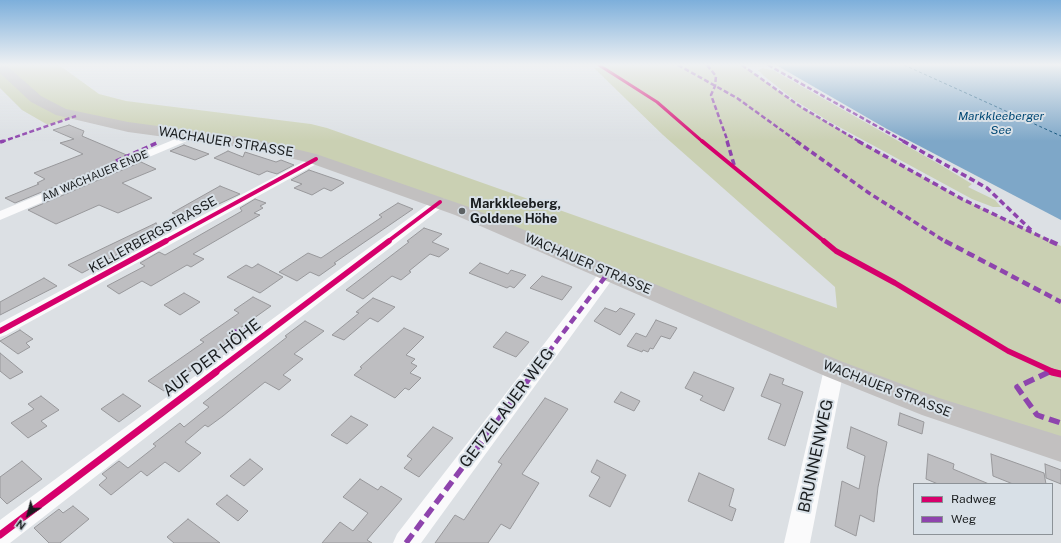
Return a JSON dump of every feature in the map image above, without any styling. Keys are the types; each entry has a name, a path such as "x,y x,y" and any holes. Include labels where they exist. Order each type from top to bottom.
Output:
{"main road":[{"name":"WACHAUER STRASSE","path":"27,90 36,99 52,108 73,116 190,136 254,144 316,159 440,202 834,369 932,408 1061,449"}],"street":[{"name":"AM WACHAUER ENDE","path":"0,216 190,136"},
{"name":"KELLERBERGSTRASSE","path":"0,331 316,159"},
{"name":"AUF DER HÖHE","path":"0,535 440,202"},
{"name":"GETZELAUER WEG","path":"406,543 608,273"},
{"name":"BRUNNENWEG","path":"797,543 834,369"}],"green space":[{"path":"2,90 94,90 99,94 126,101 311,124 327,128 837,308 835,287 663,135 617,90 778,90 801,107 848,135 962,199 1061,246 1061,449 316,159 76,116 48,125 22,110"},
{"path":"782,90 809,90 972,184 968,187 995,200 1001,207 993,207 972,199 830,122 794,100"}],"water":[{"name":"Markkleeberger See","path":"820,90 1061,90 1061,220 887,129"}],"building":[{"path":"69,125 84,131 82,136 129,156 15,203 5,198 39,184 37,183 45,179 34,173 83,154 60,143 74,139 53,130"},
{"path":"184,145 209,154 195,160 170,151"},
{"path":"228,151 243,157 245,152 276,162 281,160 294,165 277,174 267,171 259,175 214,158"},
{"path":"141,162 156,169 122,183 152,198 118,213 99,205 56,224 28,210"},
{"path":"309,170 344,183 331,191 324,188 312,195 294,188 302,184 291,180"},
{"path":"220,186 240,194 187,219 172,213"},
{"path":"255,199 266,203 260,206 263,208 254,213 260,215 193,254 204,259 191,267 187,265 151,286 142,281 119,294 107,286 145,266 140,263 159,252 165,255 242,211 240,208"},
{"path":"398,203 413,209 334,263 336,264 319,276 310,272 297,281 279,272 308,253 321,258 382,217 379,215"},
{"path":"156,223 161,232 141,243 144,245 124,255 120,253 82,273 68,265"},
{"path":"424,228 442,234 432,242 449,249 439,257 430,254 409,271 411,272 401,280 392,276 363,299 346,290 409,242 407,241"},
{"path":"480,263 508,274 511,270 526,275 514,288 510,286 507,288 469,273"},
{"path":"258,264 283,277 260,293 227,277 246,265 252,268"},
{"path":"542,276 572,287 562,300 530,288"},
{"path":"44,278 57,286 0,315 0,302"},
{"path":"184,293 200,302 180,315 164,305"},
{"path":"253,297 271,306 233,333 239,336 218,350 216,349 188,368 192,370 164,391 148,381 204,342 200,340 239,313 234,310"},
{"path":"373,298 395,307 378,322 370,318 344,340 332,335 359,313 356,312"},
{"path":"605,308 616,312 620,308 635,314 620,335 594,321"},
{"path":"656,320 677,328 670,339 661,336 653,349 650,348 648,352 643,350 642,352 627,346 636,333 646,337"},
{"path":"305,321 324,331 294,354 303,359 283,375 291,380 279,390 265,382 208,427 205,425 185,442 201,453 179,472 165,462 147,476 141,471 111,495 99,485 107,478 102,474 119,461 128,468 156,446 153,444 180,423 184,427 209,407 203,403"},
{"path":"404,328 424,337 406,355 415,359 411,363 417,366 410,373 421,378 409,390 405,388 395,398 354,375 362,368 360,367"},
{"path":"20,330 33,339 26,343 30,347 18,354 0,341"},
{"path":"506,332 529,342 516,357 493,347"},
{"path":"0,353 23,372 10,379 0,371"},
{"path":"694,372 734,388 724,411 700,400 703,396 685,388"},
{"path":"770,374 784,379 782,384 803,392 785,446 768,439 781,404 761,396"},
{"path":"621,392 640,401 634,411 614,402"},
{"path":"123,394 141,406 119,422 101,409"},
{"path":"41,396 59,410 41,421 47,426 28,438 11,423 34,409 28,404"},
{"path":"545,398 568,409 522,474 539,483 510,529 501,524 488,543 435,543 455,515 464,520 502,464 498,462"},
{"path":"900,413 924,422 922,434 898,425"},
{"path":"351,416 368,425 347,444 331,435"},
{"path":"433,427 453,438 419,477 404,468 412,459 407,456"},
{"path":"851,427 887,442 878,487 874,522 860,515 856,536 835,526 842,481 859,489 865,456 847,448"},
{"path":"928,454 954,464 953,469 987,483 936,483 926,479"},
{"path":"991,454 1044,473 1046,483 1010,483 993,476"},
{"path":"250,459 263,469 244,486 230,476"},
{"path":"597,460 626,475 610,507 589,496 600,477 591,472"},
{"path":"22,461 42,479 7,504 0,497 0,477"},
{"path":"1045,464 1061,470 1061,484 1046,478"},
{"path":"699,473 734,489 729,506 736,509 732,521 688,501"},
{"path":"360,479 378,490 381,486 402,499 367,540 372,543 322,543 340,522 353,531 368,513 343,497"},
{"path":"227,495 248,511 238,521 216,504"},
{"path":"73,506 89,519 60,543 49,543 34,528 59,509 63,513"},
{"path":"188,519 220,543 174,543 167,537"}],"ferry route":[{"path":"960,90 1061,136"}],"marked path":[{"path":"713,90 711,95 725,133 735,168"},
{"path":"723,90 737,98 869,193 953,246 1061,302"},
{"path":"778,90 801,107 848,135 962,199 1061,246"},
{"path":"813,90 987,188 1031,230"},
{"path":"0,142 76,116"},
{"path":"116,161 159,142"},
{"path":"406,543 608,273"},
{"path":"232,332 246,330"},
{"path":"1050,371 1017,387 1037,415 1061,423"}],"cycle path":[{"path":"639,90 657,102 719,156 836,251 895,283 1008,351 1050,371 1061,374"},
{"path":"0,331 316,159"},
{"path":"0,535 440,202"}],"place":[{"name":"Markkleeberg, Goldene Höhe","path":"462,211"}]}
